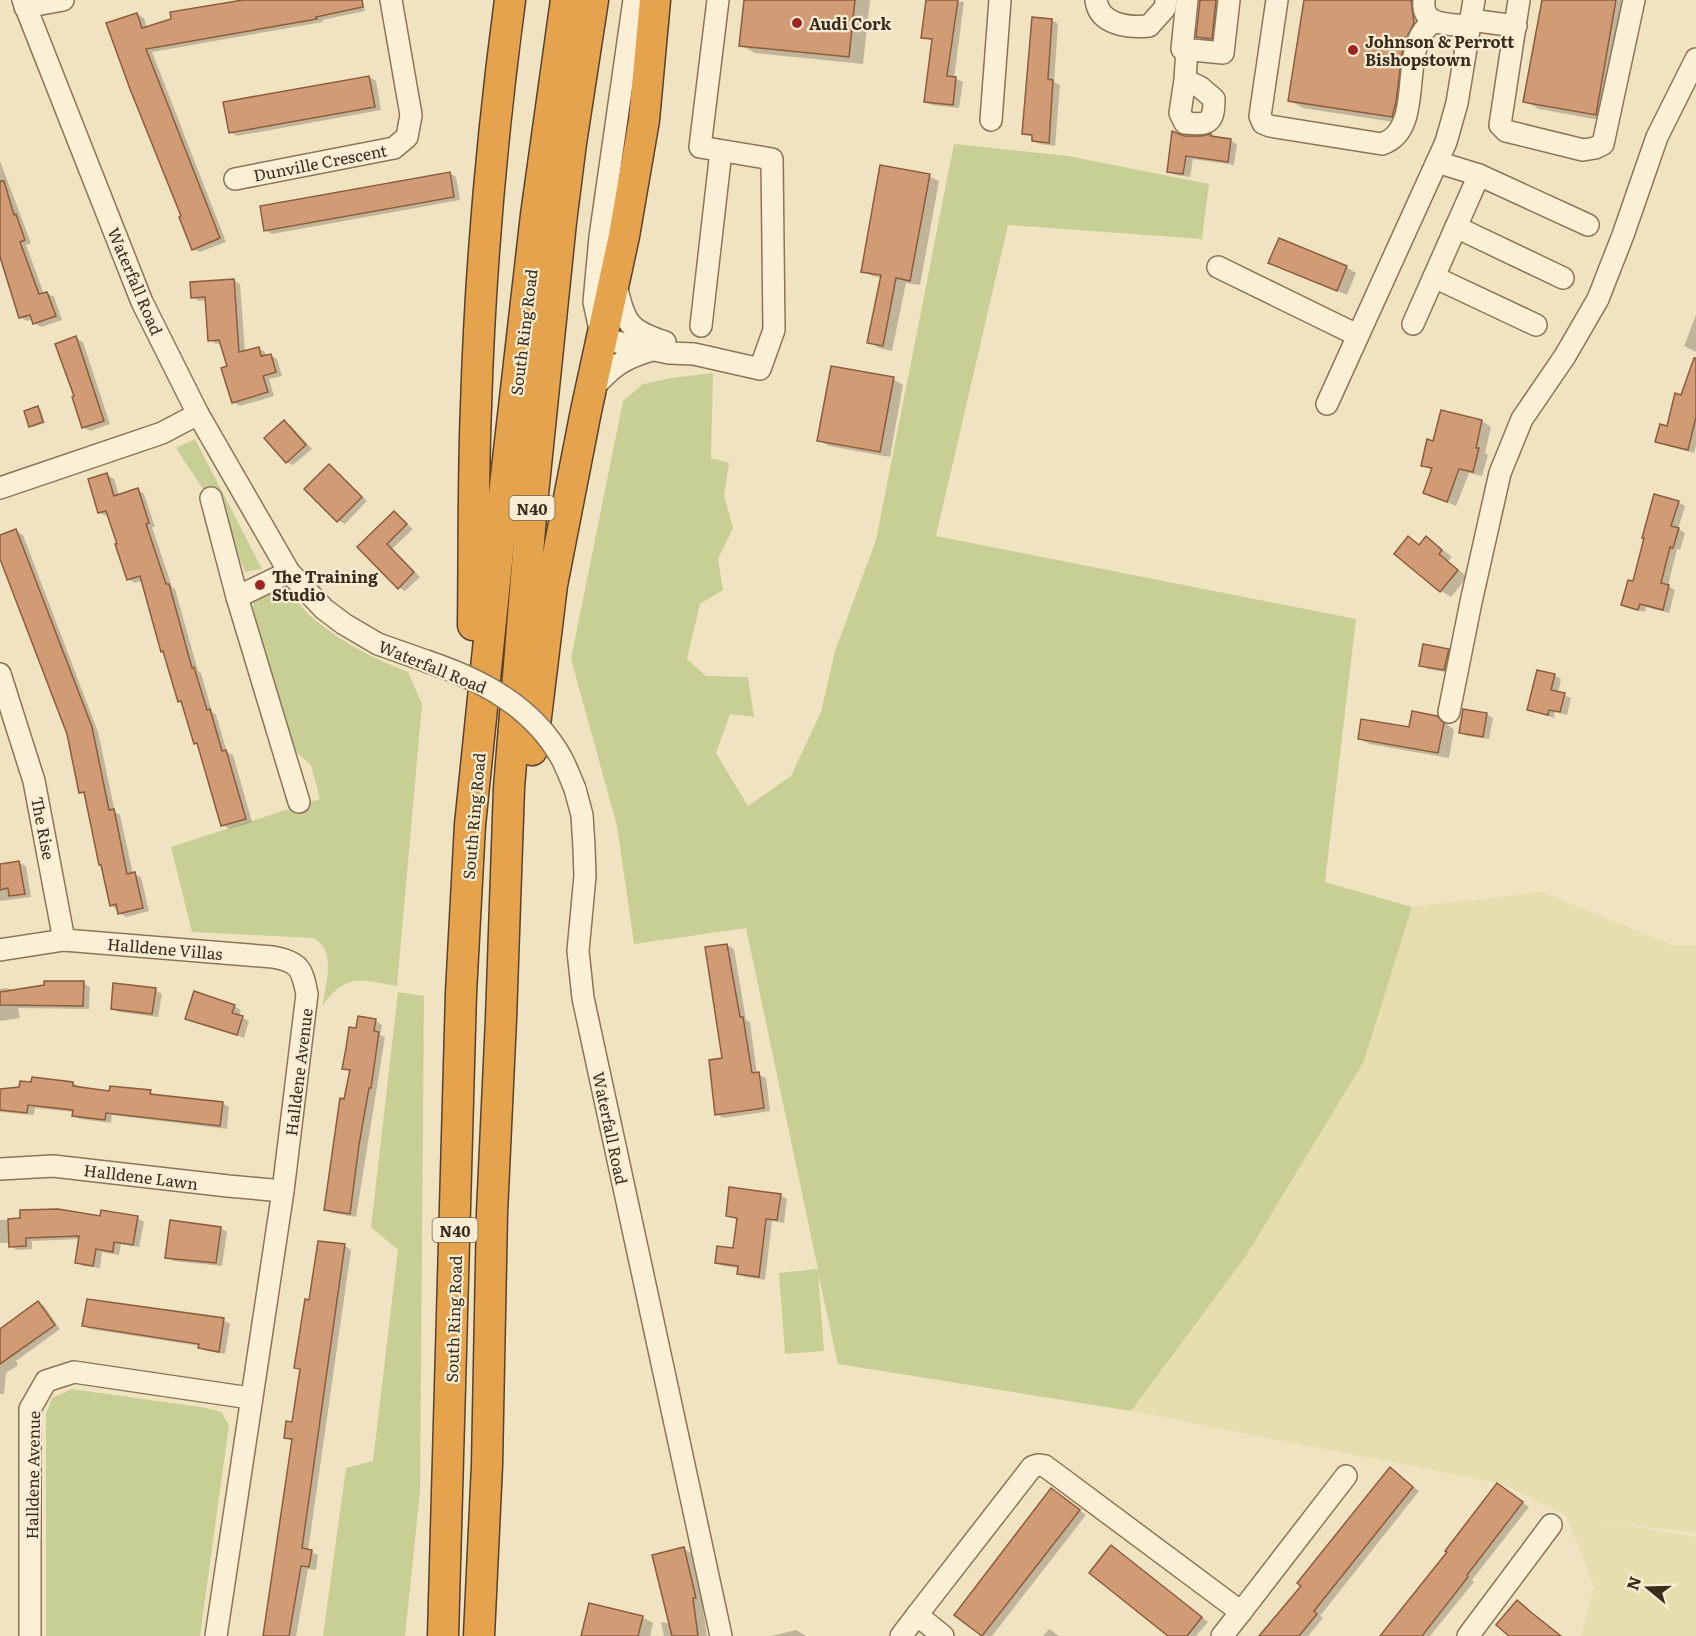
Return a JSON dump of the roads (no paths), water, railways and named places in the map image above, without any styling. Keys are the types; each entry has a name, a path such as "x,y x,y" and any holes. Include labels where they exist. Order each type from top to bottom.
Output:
{"highway":[{"path":"470,825 476,407 498,91 510,0"},
{"name":"South Ring Road","path":"443,1636 461,993 470,825 503,502 530,272 566,0"},
{"name":"South Ring Road","path":"479,1636 488,1453 492,1213 509,788 532,504 571,143 593,0"},
{"path":"501,1018 552,585 615,281 644,120 655,0"}],"street":[{"path":"24,3 63,0"},
{"name":"Dunville Crescent","path":"235,178 394,148 407,137 411,115 391,0"},
{"path":"634,0 600,237 594,302 602,339 669,353 693,354 760,369 774,330 772,159 700,147 717,0"},
{"path":"991,120 1000,0"},
{"path":"1096,0 1108,20 1131,27 1149,26 1165,8 1166,0"},
{"path":"1187,0 1182,49 1223,53 1229,0"},
{"path":"1277,0 1260,116 1263,123 1382,144 1389,142 1404,122 1418,40 1427,26 1434,22 1471,15 1516,26"},
{"path":"1424,0 1423,9 1434,22"},
{"path":"1519,0 1500,125 1506,131 1583,150 1603,144 1634,0"},
{"name":"Waterfall Road","path":"24,3 142,302 198,414 289,572 324,609 354,630 378,644 477,681 497,692 525,713 554,746 575,789 582,815 584,847 585,876 578,951 583,998 721,1636"},
{"path":"1327,404 1446,142 1457,103 1471,15"},
{"path":"1185,80 1187,49"},
{"path":"1449,712 1500,473 1522,419 1565,356 1598,299 1657,137 1696,60"},
{"path":"701,326 721,151"},
{"path":"1437,162 1479,175 1588,225"},
{"path":"1413,324 1479,175"},
{"path":"1456,227 1563,278"},
{"path":"1218,267 1357,335"},
{"path":"1434,277 1536,325"},
{"path":"615,281 623,313 630,326 646,336 693,354"},
{"path":"592,389 609,369 628,357 652,350"},
{"path":"0,488 162,433 198,414"},
{"path":"211,498 237,597 299,802"},
{"path":"237,597 289,572"},
{"name":"The Rise","path":"0,674 7,719 34,781 41,810 64,940"},
{"name":"Halldene Villas","path":"0,950 64,940 289,960 303,971 307,994"},
{"name":"Halldene Avenue","path":"216,1636 250,1398 283,1191 307,994"},
{"name":"Halldene Lawn","path":"0,1168 53,1166 283,1191"},
{"name":"Halldene Avenue","path":"30,1636 30,1409 46,1382 74,1372 250,1398"},
{"path":"901,1636 1032,1467 1038,1465 1045,1466 1240,1612"},
{"path":"1222,1636 1346,1476"},
{"path":"1468,1636 1551,1525"},
{"path":"917,1615 943,1636"}],"place":[{"name":"Audi Cork","path":"797,23"},
{"name":"Johnson & Perrott Bishopstown","path":"1353,50"},
{"name":"The Training Studio","path":"260,585"}]}
